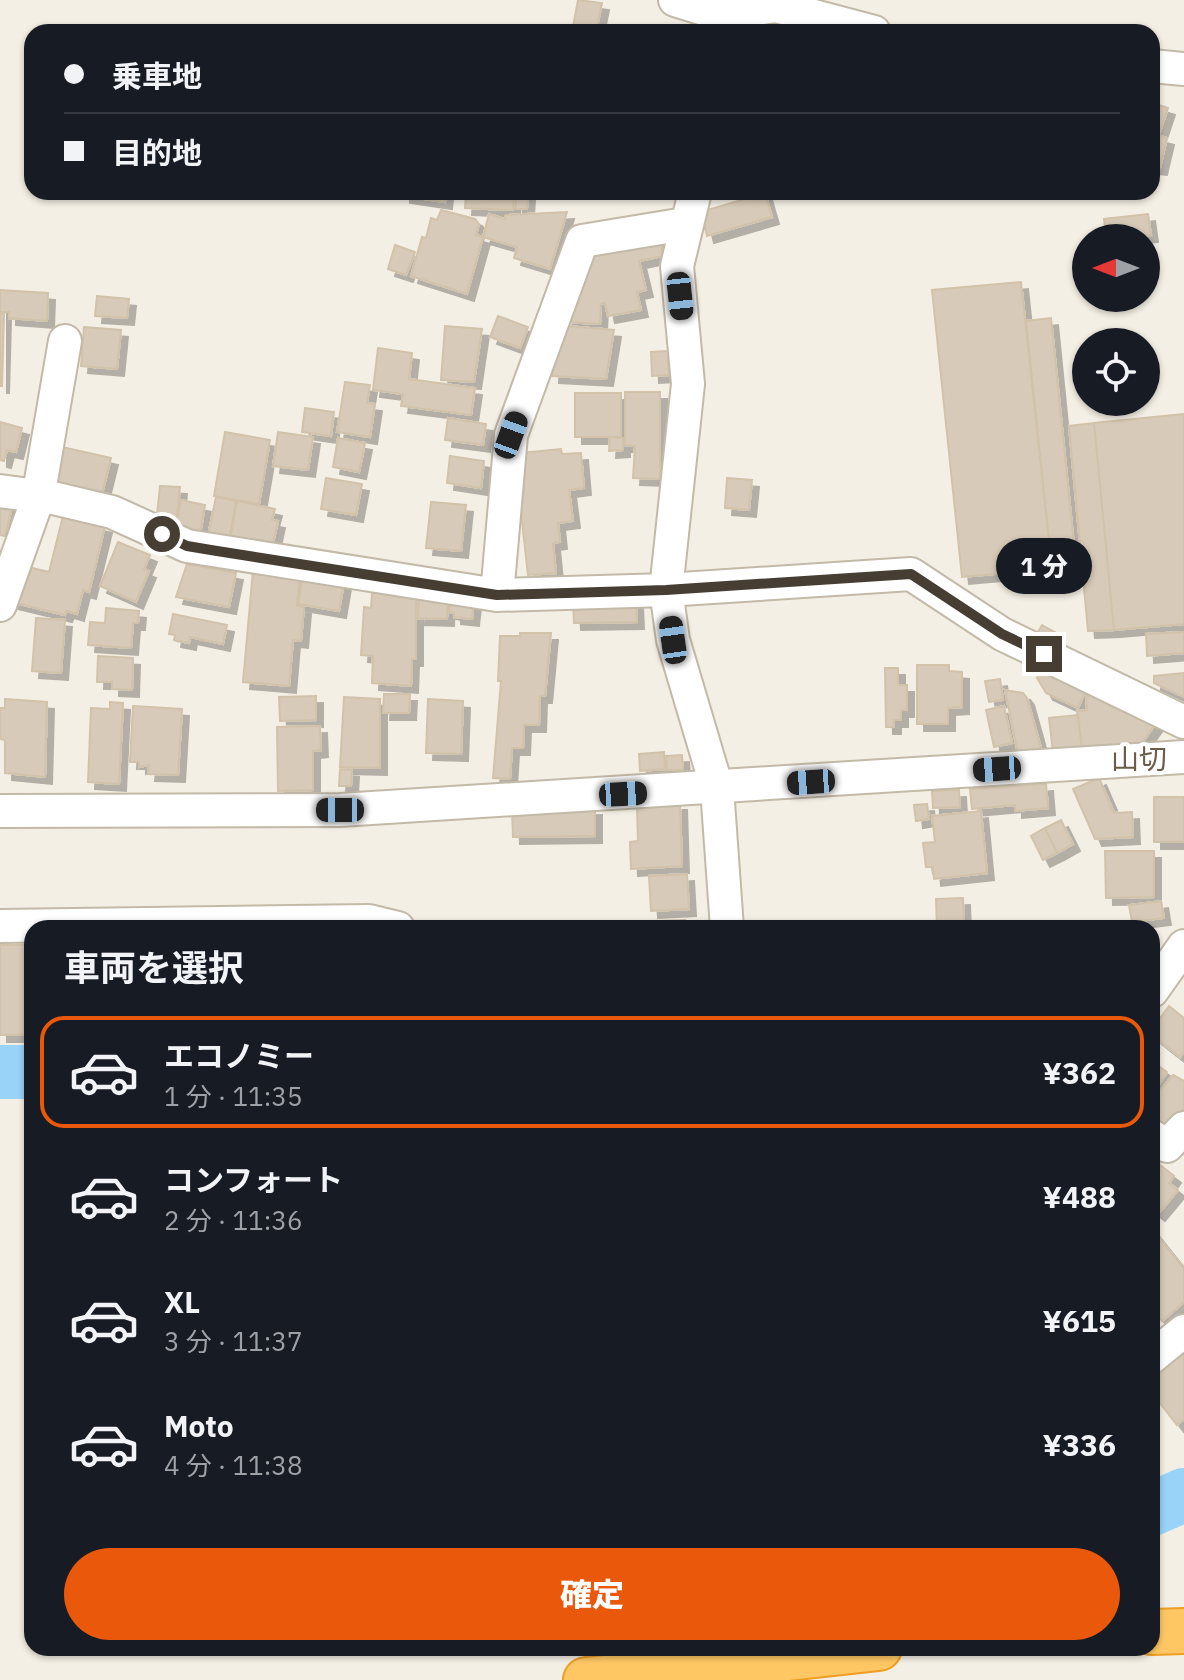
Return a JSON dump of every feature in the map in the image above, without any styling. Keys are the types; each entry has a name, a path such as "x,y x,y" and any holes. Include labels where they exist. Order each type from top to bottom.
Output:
{"highway":[{"path":"1160,1632 1184,1631"},
{"path":"586,1680 806,1656"}],"street":[{"path":"675,0 722,23 776,6 844,24"},
{"path":"1160,67 1184,69"},
{"path":"692,200 677,266 688,384 666,590 673,640 717,788 726,920"},
{"path":"497,595 511,435 582,241 685,224"},
{"path":"0,605 38,498 65,341"},
{"path":"0,491 53,498 112,512 187,546 497,595 666,590 911,574 1002,634 1184,722"},
{"path":"0,811 340,810 1184,757"},
{"path":"0,926 24,926"},
{"path":"1160,980 1184,946"},
{"path":"1160,1141 1167,1146 1184,1128"},
{"path":"1160,1350 1184,1331"}],"building":[{"path":"578,0 602,3 598,24 574,24"},
{"path":"1160,106 1168,108 1160,132"},
{"path":"1160,136 1167,138 1160,168"},
{"path":"466,200 514,200 513,210 465,208"},
{"path":"516,200 528,200 527,209 516,209"},
{"path":"741,200 767,200 772,217 707,236 701,212"},
{"path":"441,210 475,219 479,224 476,235 483,237 467,294 411,276 422,237 426,238 431,218 437,220"},
{"path":"567,212 550,269 514,258 517,247 483,237 489,214 505,219 506,215"},
{"path":"1148,214 1149,224 1105,224 1104,219"},
{"path":"658,231 663,256 639,261 646,290 637,292 641,310 608,316 605,303 601,304 600,324 564,322 584,257 593,261 590,245"},
{"path":"395,245 415,252 406,275 388,269"},
{"path":"1021,282 1052,569 962,577 932,290"},
{"path":"0,290 48,293 47,321 9,318 9,312 0,312"},
{"path":"97,296 129,299 127,318 95,316"},
{"path":"0,314 4,314 2,386 0,386"},
{"path":"498,316 528,327 520,348 490,337"},
{"path":"1051,318 1076,565 1052,569 1026,321"},
{"path":"554,325 614,330 606,379 552,376"},
{"path":"445,326 482,329 474,382 441,380"},
{"path":"84,327 121,330 117,369 81,366"},
{"path":"378,348 412,353 409,379 475,388 471,415 401,406 403,394 373,390"},
{"path":"668,351 669,375 652,376 651,352"},
{"path":"345,382 370,385 367,403 375,404 370,437 337,432"},
{"path":"625,392 660,392 660,479 633,478 635,446 625,445"},
{"path":"575,393 621,393 621,437 575,437"},
{"path":"305,408 334,412 331,436 302,432"},
{"path":"1184,414 1184,624 1114,630 1094,423"},
{"path":"448,418 486,424 483,445 445,440"},
{"path":"0,422 22,428 16,452 7,450 4,461 0,460"},
{"path":"1094,423 1114,630 1088,631 1069,426"},
{"path":"225,432 270,440 259,504 214,496"},
{"path":"278,432 313,437 308,470 273,466"},
{"path":"610,437 623,438 623,450 609,451"},
{"path":"338,438 365,443 359,472 333,467"},
{"path":"62,447 111,458 101,498 52,488"},
{"path":"561,449 562,454 581,453 584,488 569,490 573,521 558,523 560,542 553,543 556,573 528,575 515,459 520,453"},
{"path":"450,456 484,461 481,488 447,483"},
{"path":"326,478 362,484 356,515 321,509"},
{"path":"727,478 752,480 749,510 725,508"},
{"path":"160,486 180,487 177,517 157,515"},
{"path":"216,497 236,501 229,540 208,536"},
{"path":"0,500 13,503 5,536 0,535"},
{"path":"181,500 205,505 200,535 175,530"},
{"path":"237,501 275,509 272,520 278,521 272,548 230,540"},
{"path":"431,502 466,505 461,551 426,548"},
{"path":"63,516 105,526 89,592 83,590 77,614 67,611 65,615 11,602 20,565 49,572"},
{"path":"118,542 150,555 144,569 149,571 136,602 100,586"},
{"path":"187,564 236,573 229,607 176,597"},
{"path":"253,570 300,574 297,606 304,607 301,641 293,640 289,686 243,682"},
{"path":"303,575 344,582 339,611 298,604"},
{"path":"372,593 416,594 416,659 412,659 411,686 372,683 373,656 361,655 364,607 371,608"},
{"path":"419,593 448,595 447,619 418,618"},
{"path":"636,600 637,622 574,623 573,601"},
{"path":"474,601 472,619 454,617 454,613 449,612 450,602"},
{"path":"106,608 139,611 138,623 133,623 131,648 88,645 90,622 105,623"},
{"path":"173,614 227,625 223,644 190,637 189,643 174,640 175,635 169,634"},
{"path":"36,618 65,620 61,673 32,671"},
{"path":"1042,625 1058,634 1051,647 1035,637"},
{"path":"1184,632 1184,653 1147,656 1146,634"},
{"path":"520,633 551,633 545,696 540,696 539,725 524,725 523,748 512,748 510,779 493,778 501,681 498,681 500,636 520,636"},
{"path":"98,656 133,658 132,690 112,689 112,682 97,682"},
{"path":"917,665 949,665 949,671 962,672 962,707 948,708 948,724 917,724"},
{"path":"1042,665 1088,685 1078,708 1046,693 1037,678"},
{"path":"885,668 898,668 898,685 907,685 907,710 901,710 901,720 894,720 894,727 886,727"},
{"path":"1184,673 1184,697 1154,683 1154,676"},
{"path":"1000,679 1003,700 989,702 985,681"},
{"path":"1005,690 1023,693 1027,698 1041,748 1018,754"},
{"path":"384,694 410,694 409,713 383,713"},
{"path":"1111,694 1113,706 1122,704 1157,722 1141,744 1082,749 1077,711 1087,710 1086,696"},
{"path":"316,696 316,720 280,721 279,697"},
{"path":"344,697 380,699 380,768 340,767"},
{"path":"5,699 47,702 45,777 5,773 5,740 0,739 0,708 5,708"},
{"path":"428,699 463,701 461,754 426,753"},
{"path":"110,702 123,703 119,784 88,782 91,708 110,709"},
{"path":"133,706 182,709 178,775 148,774 149,765 139,767 139,762 130,762"},
{"path":"1004,706 1012,743 994,747 986,710"},
{"path":"1078,715 1082,749 1053,752 1049,718"},
{"path":"320,726 321,750 313,751 313,790 278,791 277,727"},
{"path":"664,752 665,769 640,771 639,754"},
{"path":"682,755 683,770 667,770 666,756"},
{"path":"340,769 352,770 351,786 339,786"},
{"path":"1099,778 1114,813 1132,812 1133,837 1095,839 1073,789"},
{"path":"1046,784 1048,808 1015,811 1015,805 972,809 970,789"},
{"path":"959,790 960,807 933,808 932,791"},
{"path":"1154,797 1184,797 1184,842 1154,842"},
{"path":"657,803 680,803 682,866 631,869 630,842 638,841 637,808 657,807"},
{"path":"927,804 929,819 916,821 914,805"},
{"path":"595,808 595,836 513,837 512,810"},
{"path":"981,811 987,873 934,879 933,867 926,867 923,843 935,842 932,816"},
{"path":"1061,820 1073,844 1057,853 1045,828"},
{"path":"1045,828 1057,853 1043,860 1031,836"},
{"path":"1105,851 1154,851 1154,897 1106,898"},
{"path":"687,874 689,909 651,911 649,876"},
{"path":"963,898 964,920 937,920 936,899"},
{"path":"1161,901 1164,918 1132,920 1129,905"},
{"path":"0,945 24,945 24,1035 0,1035"},
{"path":"1169,1006 1184,1018 1184,1051 1180,1057 1160,1041 1160,1018"},
{"path":"1160,1067 1167,1072 1160,1083"},
{"path":"1173,1075 1184,1081 1184,1108 1166,1130 1160,1125 1160,1091"},
{"path":"1160,1165 1174,1176 1169,1183 1178,1190 1160,1212"},
{"path":"1160,1239 1184,1269 1184,1302 1162,1321"},
{"path":"1184,1337 1184,1419 1177,1425 1160,1403 1160,1358"}],"waterway":[{"path":"0,1072 24,1072"},
{"path":"1160,1506 1184,1495"}],"district":[{"name":"山切","path":"1139,759"}],"route":[{"path":"162,534 187,546 497,595 666,590 911,574 961,604 1002,634 1044,654"}]}
